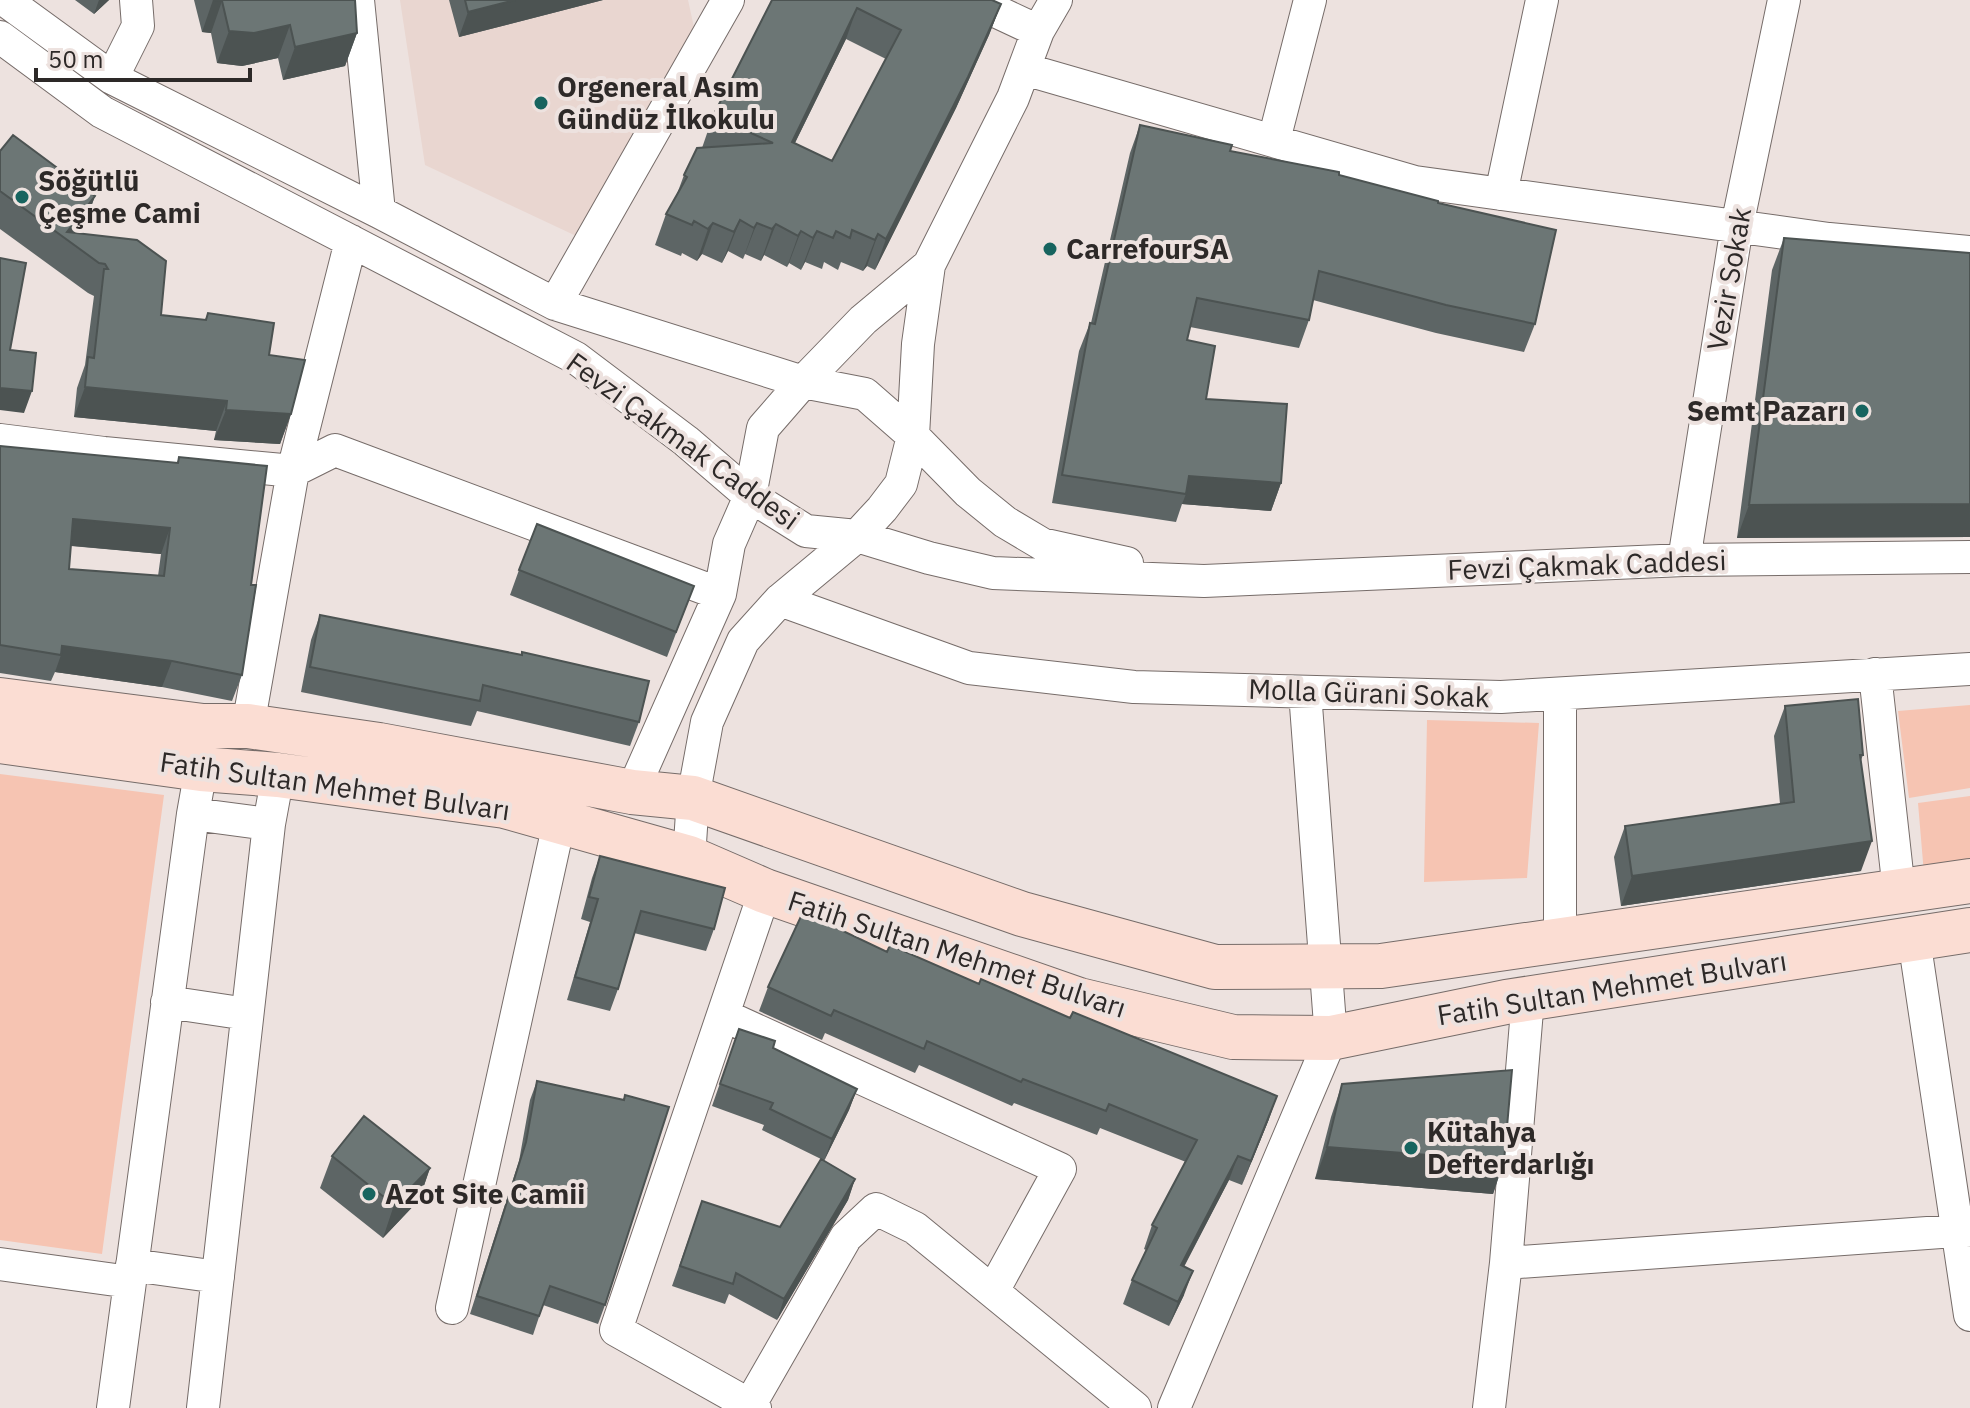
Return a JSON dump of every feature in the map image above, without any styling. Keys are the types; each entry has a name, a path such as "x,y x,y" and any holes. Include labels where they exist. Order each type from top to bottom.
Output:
{"main road":[{"name":"Fatih Sultan Mehmet Bulvarı","path":"0,700 203,726 267,729 379,745 632,792 693,798 1022,914 1215,967 1381,966 1970,881"},
{"path":"201,769 203,726"},
{"path":"267,729 278,775"},
{"name":"Fatih Sultan Mehmet Bulvarı","path":"0,741 505,806 689,858 765,891 1079,1000 1233,1037 1331,1038 1528,998 1970,930"}],"street":[{"name":"Fevzi Çakmak Caddesi","path":"5,0 112,78 555,304 803,382 865,394 913,436 968,492 1005,522 1042,544 1204,581"},
{"path":"112,78 138,26 136,0"},
{"path":"358,0 379,212"},
{"path":"555,304 728,0"},
{"path":"972,0 1038,31"},
{"path":"689,858 693,798 707,722 743,641 780,600 857,536 901,484 913,436 918,344 929,265 1013,98 1038,31 1056,0"},
{"path":"1274,140 1310,0"},
{"path":"1501,194 1542,0"},
{"name":"Vezir Sokak","path":"1684,560 1737,226 1784,0"},
{"name":"Fevzi Çakmak Caddesi","path":"0,37 102,112 576,358 686,441 750,496 806,531 857,536 993,573 1204,581 1684,560 1970,557"},
{"path":"1024,69 1415,182 1829,239 1970,252"},
{"path":"267,729 293,471 351,241"},
{"path":"632,792 720,594 729,544 750,496 763,428 863,320 929,265"},
{"path":"0,440 293,471 335,450 720,594"},
{"name":"Molla Gürani Sokak","path":"780,600 969,668 1134,687 1501,697 1970,669"},
{"path":"1875,674 1899,891"},
{"path":"1174,1408 1331,1038 1305,692"},
{"path":"1560,694 1560,940"},
{"path":"113,1408 201,769"},
{"path":"203,1408 269,824 278,775"},
{"path":"193,814 269,824"},
{"path":"452,1308 559,823"},
{"path":"765,891 616,1330 751,1407 846,1237 876,1209 915,1228 1135,1408"},
{"path":"1914,939 1964,1230 1970,1315"},
{"path":"1489,1408 1506,1263 1528,998"},
{"path":"167,1002 247,1014"},
{"path":"723,1015 1060,1169 993,1291"},
{"path":"1506,1263 1964,1230"},
{"path":"0,1264 218,1277"}],"shaded area":[{"name":"Orgeneral Asım Gündüz İlkokulu","path":"400,0 688,0 697,41 589,242 425,165"},
{"path":"1970,705 1970,788 1909,798 1898,711"},
{"path":"1427,720 1539,723 1527,878 1424,882"},
{"path":"0,774 164,795 102,1254 0,1240"},
{"path":"1970,796 1970,867 1924,874 1918,803"}],"building":[{"path":"213,0 355,0 357,33 295,47 290,25 254,33 229,31 222,1"},
{"path":"465,0 515,0 468,12"},
{"path":"772,0 992,0 1001,4 968,77 886,239 878,234 875,240 852,230 850,238 836,231 833,238 817,231 813,238 801,231 798,236 776,224 772,229 757,223 754,228 740,220 734,232 713,223 708,229 694,221 692,225 666,214 687,177 684,175 697,148 773,143 713,116","holes":["857,8 901,30 832,161 792,142"]},
{"path":"1140,125 1232,145 1230,151 1339,172 1339,175 1438,203 1556,230 1535,324 1446,305 1319,271 1309,320 1197,298 1187,340 1215,346 1206,399 1287,404 1281,483 1189,476 1186,494 1062,475 1090,323 1095,324"},
{"path":"13,135 95,196 67,232 137,240 166,261 161,315 206,320 208,313 274,323 269,355 305,360 291,414 226,410 227,401 85,387 88,357 94,358 104,269 108,269 0,191 0,151"},
{"name":"Semt Pazarı","path":"1784,238 1970,253 1970,504 1749,505"},
{"path":"0,258 26,263 10,350 36,353 32,391 0,388"},
{"path":"0,446 178,463 179,457 267,466 251,585 256,585 242,675 172,661 62,646 61,655 0,645","holes":["73,519 170,528 164,576 69,569"]},
{"path":"537,524 694,586 676,632 519,570"},
{"path":"320,615 522,655 522,652 649,681 639,722 483,685 480,701 310,667"},
{"path":"1858,699 1863,755 1860,755 1872,841 1632,876 1625,826 1794,802 1785,706"},
{"path":"600,856 725,888 714,929 641,911 618,989 575,977 598,899 589,897"},
{"path":"803,912 887,952 890,945 979,984 981,979 1070,1018 1073,1012 1277,1096 1251,1161 1238,1156 1181,1265 1193,1271 1178,1302 1132,1280 1157,1228 1152,1225 1197,1140 1109,1104 1106,1111 1023,1079 1021,1082 927,1041 924,1049 834,1010 831,1016 768,987"},
{"path":"739,1029 775,1041 773,1048 857,1089 832,1139 770,1109 773,1103 720,1084"},
{"path":"1512,1070 1504,1161 1327,1147 1342,1084"},
{"path":"537,1081 624,1100 625,1095 669,1107 605,1305 550,1286 539,1316 477,1296 526,1142"},
{"path":"364,1116 430,1168 394,1205 332,1156"},
{"path":"821,1159 855,1179 784,1299 736,1273 733,1284 680,1266 702,1201 780,1227"}],"place":[{"name":"Orgeneral Asım Gündüz İlkokulu","path":"541,103"},
{"name":"Söğütlü Çeşme Cami","path":"22,197"},
{"name":"CarrefourSA","path":"1050,249"},
{"name":"Semt Pazarı","path":"1862,411"},
{"name":"Kütahya Defterdarlığı","path":"1411,1148"},
{"name":"Azot Site Camii","path":"369,1194"}]}
